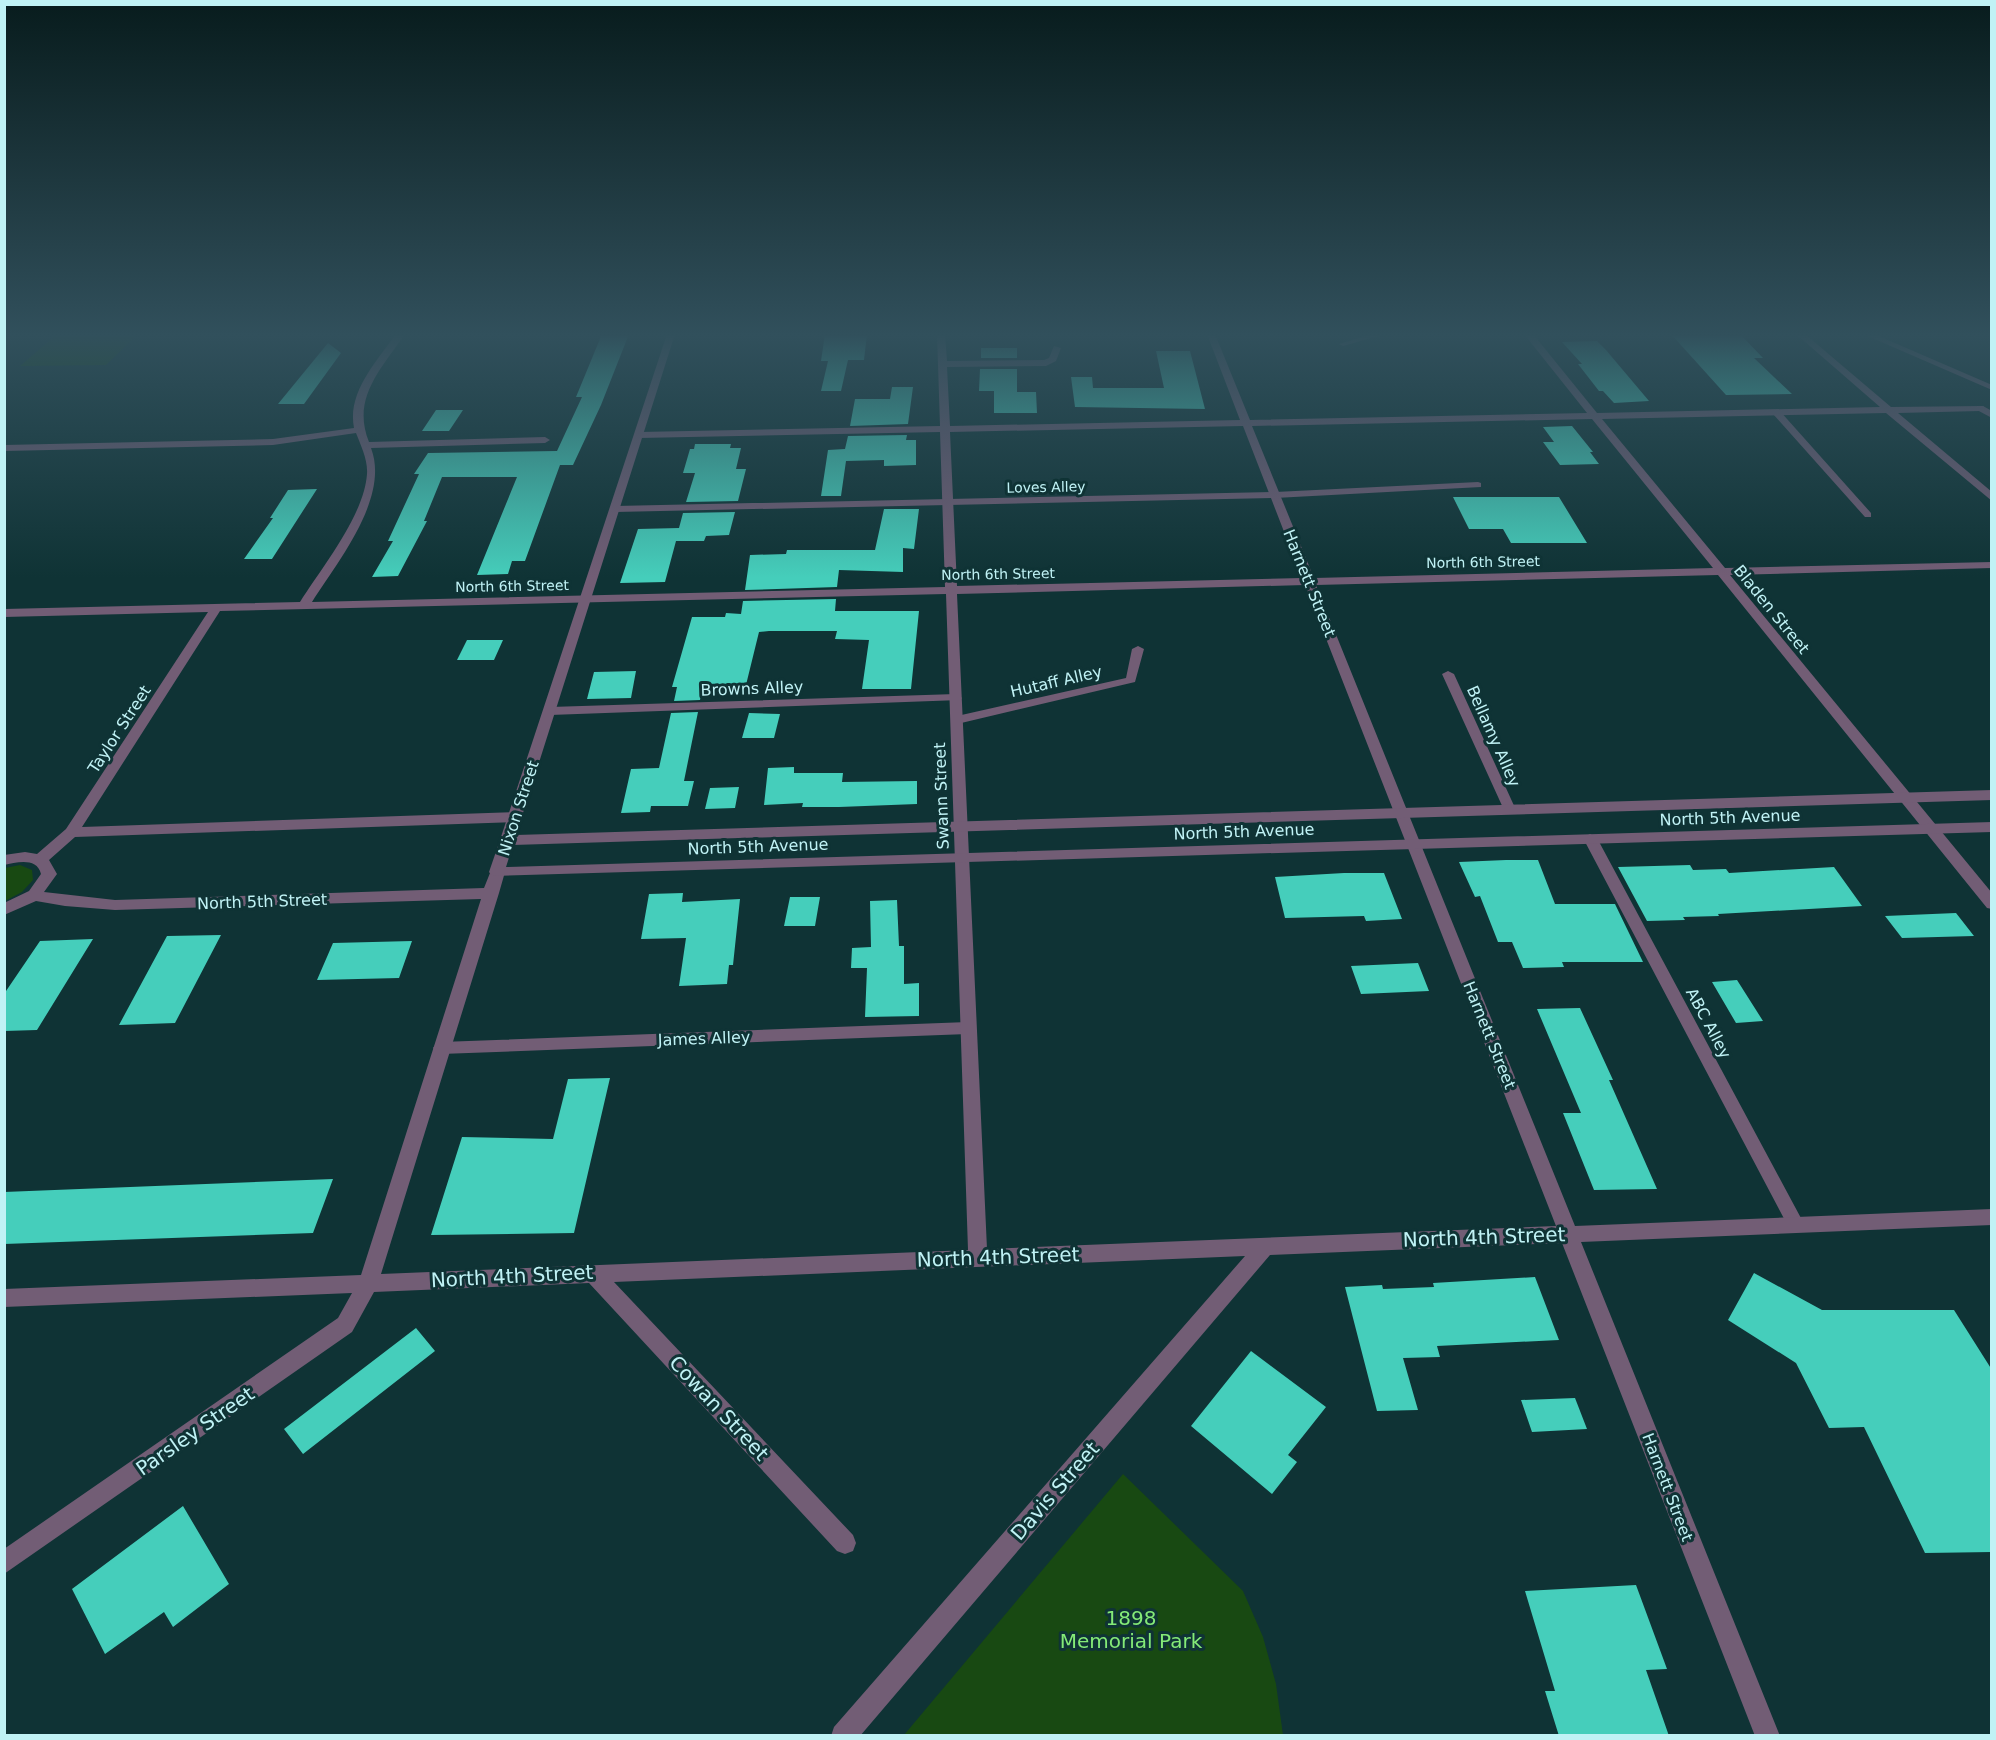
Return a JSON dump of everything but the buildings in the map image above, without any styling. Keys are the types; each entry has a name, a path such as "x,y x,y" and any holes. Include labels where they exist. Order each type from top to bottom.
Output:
{"street":[{"path":"304,606 364,501 372,473 366,446 359,430 359,415"},
{"name":"Nixon Street","path":"368,1283 507,840 645,415"},
{"name":"Swann Street","path":"944,415 978,1258"},
{"name":"Harnett Street","path":"1243,415 1768,1736"},
{"path":"639,435 1623,415"},
{"path":"1895,415 1992,498"},
{"name":"Bladen Street","path":"1594,416 1992,904"},
{"path":"4,448 273,442 359,430"},
{"path":"366,446 545,440"},
{"name":"North 6th Street","path":"4,614 1992,565"},
{"name":"Taylor Street","path":"40,860 71,832 216,608"},
{"name":"North 5th Avenue","path":"507,840 1992,795"},
{"path":"71,832 515,817"},
{"name":"North 5th Avenue","path":"497,872 1992,827"},
{"path":"4,860 22,857 40,860 45,863 49,874 34,895 4,910"},
{"name":"North 5th Street","path":"34,895 78,903 135,905 491,893"},
{"name":"North 4th Street","path":"4,1298 1992,1216"},
{"name":"Davis Street","path":"843,1736 1266,1246"},
{"name":"Cowan Street","path":"593,1273 845,1543"},
{"name":"Parsley Street","path":"4,1563 345,1324 368,1283"}],"lane":[{"path":"1780,415 1868,515"},
{"name":"Loves Alley","path":"615,509 1275,495 1478,485"},
{"name":"Hutaff Alley","path":"957,720 1131,680 1138,649"},
{"name":"Bellamy Alley","path":"1448,674 1510,810"},
{"name":"Browns Alley","path":"550,711 956,698"},
{"name":"ABC Alley","path":"1590,838 1796,1225"},
{"name":"James Alley","path":"441,1048 968,1028"}],"green space":[{"path":"20,865 32,870 33,880 22,892 5,901 5,868"},
{"name":"1898 Memorial Park","path":"1123,1474 1243,1591 1263,1637 1276,1684 1283,1735 904,1735"}]}
